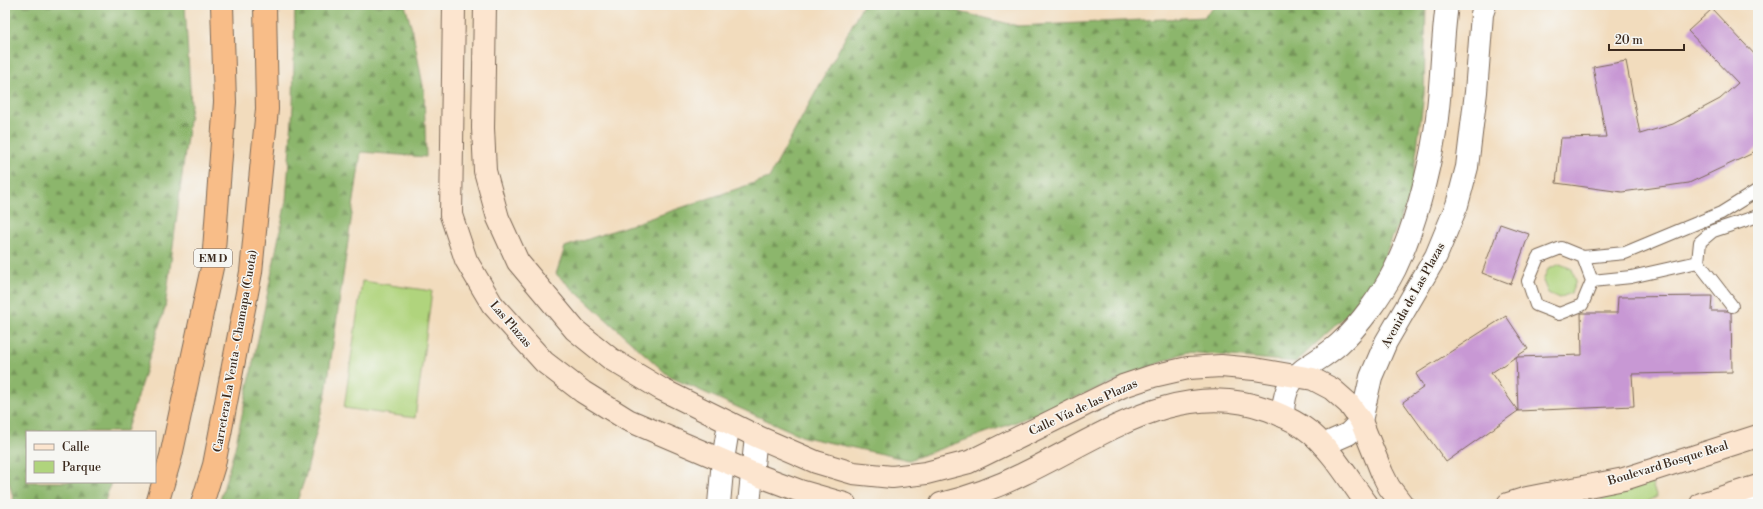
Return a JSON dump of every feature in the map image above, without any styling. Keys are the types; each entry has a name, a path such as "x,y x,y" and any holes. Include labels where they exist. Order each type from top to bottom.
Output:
{"highway":[{"name":"EM D","path":"157,504 171,456 213,263 225,102 222,5"},
{"name":"Carretera La Venta - Chamapa (Cuota)","path":"202,504 214,465 251,272 267,109 264,5"}],"street":[{"name":"Las Plazas","path":"454,5 451,215 466,260 492,304 544,362 583,392 628,420 752,473"},
{"path":"485,5 483,128 485,171 498,218 518,262 576,330 611,359 661,389 756,436 749,504"},
{"path":"1283,416 1284,396 1295,376 1340,344 1373,305 1395,269 1420,200 1435,131 1442,41 1447,5"},
{"name":"Avenida de Las Plazas","path":"1361,421 1371,377 1386,342 1436,256 1458,205 1467,167 1476,92 1482,14 1485,5"},
{"name":"Calle Vía de las Plazas","path":"756,436 816,462 853,473 892,477 926,473 969,462 1123,386 1152,376 1188,368 1221,366 1254,369 1312,379 1332,389 1349,404 1361,421 1389,487 1402,504"},
{"path":"941,504 970,497 1022,475 1132,419 1165,407 1194,401 1223,400 1252,404 1283,416 1310,433 1323,445 1368,504"},
{"path":"1323,445 1348,434 1361,421"},
{"path":"718,504 722,460 729,423"},
{"name":"Boulevard Bosque Real","path":"1508,504 1527,498 1624,479 1758,436"},
{"path":"752,473 800,491 845,504"},
{"path":"1713,502 1755,493"}],"lane":[{"path":"1583,257 1592,281 1582,305 1559,314 1536,305 1528,281 1538,257 1561,248 1583,257 1625,253 1721,213 1758,190"},
{"path":"1732,306 1698,262 1700,242 1713,231 1758,216"},
{"path":"1592,281 1631,278 1698,262"}],"green space":[{"path":"5,5 185,5 191,105 165,308 126,431 26,431 26,483 111,483 104,504 15,504 5,468"},
{"path":"295,5 405,5 413,33 424,91 426,157 361,152 326,393 305,478 296,504 219,504 235,448 286,201 293,106"},
{"path":"863,5 931,5 1018,26 1204,17 1216,5 1426,5 1424,94 1411,194 1368,295 1296,362 1186,352 1016,422 909,460 804,437 670,377 556,274 565,247 769,178"},
{"path":"1560,264 1572,269 1576,281 1571,293 1559,298 1548,293 1543,281 1548,269"},
{"path":"362,281 432,291 415,418 344,408"},
{"path":"1651,482 1657,497 1642,504 1590,504"}],"building":[{"path":"1712,9 1758,58 1758,147 1751,154 1689,183 1622,192 1556,183 1561,138 1606,137 1593,67 1626,61 1640,134 1673,124 1720,99 1738,83 1688,31"},
{"path":"1500,224 1529,234 1511,284 1482,273"},
{"path":"1712,296 1711,311 1731,311 1732,372 1632,374 1634,406 1518,411 1516,357 1582,355 1581,313 1617,313 1618,297"},
{"path":"1506,316 1528,349 1491,373 1518,411 1446,462 1403,402 1424,387 1416,374"}]}
